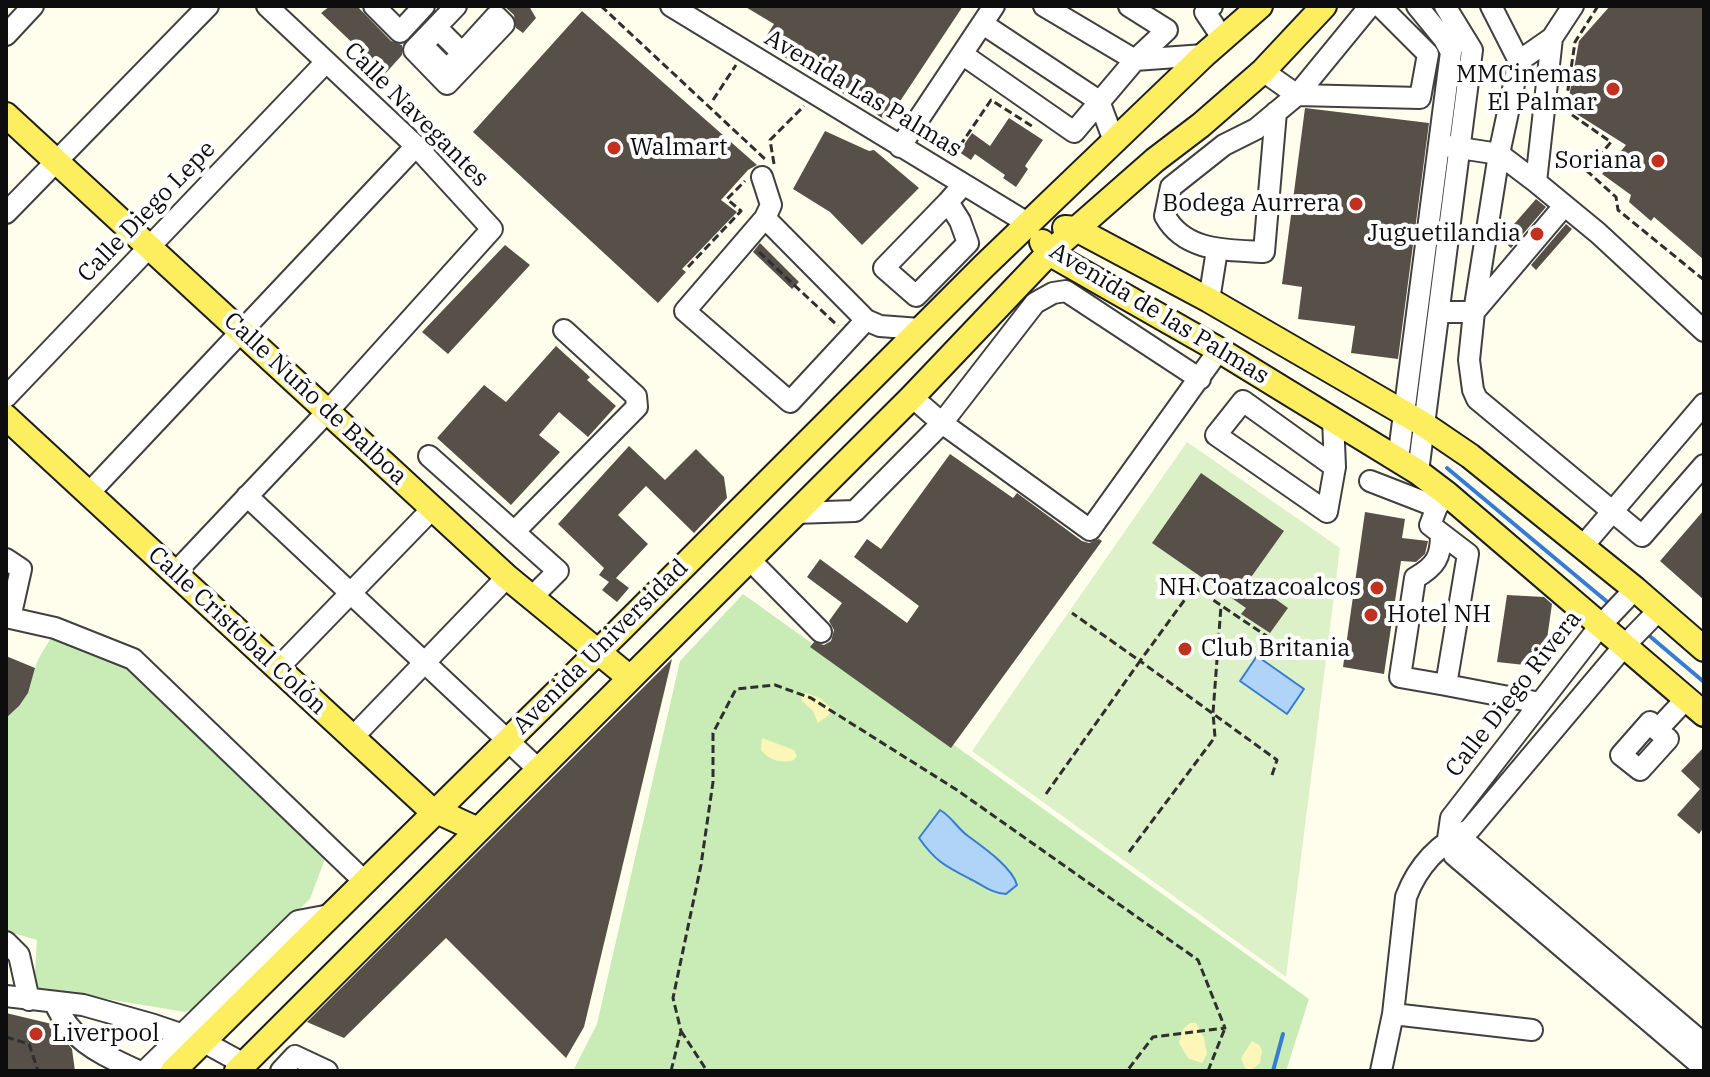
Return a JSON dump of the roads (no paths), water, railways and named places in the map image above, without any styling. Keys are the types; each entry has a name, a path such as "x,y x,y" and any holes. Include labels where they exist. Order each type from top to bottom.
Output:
{"main road":[{"name":"Avenida Universidad","path":"173,1071 193,1038 330,915 437,812 938,311 1213,47 1260,6"},
{"name":"Avenida Universidad","path":"241,1067 912,397 1049,253 1263,71 1324,6"},
{"name":"Calle Nuño de Balboa","path":"6,115 507,577 630,678"},
{"name":"Avenida de las Palmas","path":"1029,224 1076,229 1209,300 1413,418 1470,456 1583,546 1704,649"},
{"name":"Avenida de las Palmas","path":"1029,224 1049,253 1219,350 1408,466 1442,500 1625,645 1695,707"},
{"name":"Calle Cristóbal Colón","path":"6,417 428,807 478,830"}],"street":[{"path":"6,35 33,6"},
{"path":"6,213 208,6"},
{"name":"Calle Navegantes","path":"267,6 416,146 492,229 328,411"},
{"path":"374,6 400,32 424,6"},
{"path":"451,16 466,48 496,16 504,24 447,84 414,50 451,16 467,6"},
{"path":"900,147 994,6"},
{"path":"1044,6 1135,60 1213,47 1205,12 1212,6"},
{"path":"962,54 1074,132 1135,60 1167,30 1129,6"},
{"path":"1276,112 1264,252 1217,250 1192,242 1173,230 1165,216 1171,187 1224,145 1256,129 1276,112 1297,95 1370,6"},
{"path":"1380,6 1428,54 1420,98"},
{"path":"1417,6 1451,52 1454,107"},
{"path":"1413,418 1439,312 1449,146 1454,107 1472,50 1445,6"},
{"path":"1491,6 1519,61 1499,154 1474,312 1469,360 1477,399 1642,536 1704,465"},
{"path":"1519,61 1552,38 1573,6"},
{"name":"Avenida Las Palmas","path":"684,9 745,52 1029,224"},
{"path":"983,24 1099,101 1114,141"},
{"path":"1536,182 1552,38"},
{"name":"Calle Diego Lepe","path":"6,397 326,62"},
{"path":"1263,71 1297,95 1420,98 1454,107"},
{"path":"89,493 416,146"},
{"path":"1449,146 1499,154 1564,206 1704,331"},
{"path":"1408,466 1423,263 1449,146"},
{"path":"761,168 771,205 765,218 685,311 790,402 866,320"},
{"path":"938,311 884,268 963,185"},
{"path":"948,202 960,221 968,243 984,266"},
{"path":"1439,312 1474,312 1564,206"},
{"path":"765,218 866,320 880,326 920,329"},
{"path":"916,296 968,243"},
{"path":"1209,300 1217,250"},
{"path":"1423,263 1444,265"},
{"path":"794,513 855,511 942,423 1035,303 1053,293 1066,291 1200,379"},
{"path":"514,532 637,407 636,396 564,330"},
{"path":"912,397 942,423 1090,530 1219,350"},
{"path":"1253,371 1243,401 1216,435 1327,512 1335,467 1333,419"},
{"path":"1243,401 1335,467"},
{"path":"1583,546 1704,404"},
{"path":"174,574 328,411"},
{"path":"429,456 558,571 532,597"},
{"path":"1370,481 1442,500 1430,525 1468,554 1446,685"},
{"path":"247,496 538,769"},
{"path":"278,668 433,508"},
{"path":"1441,534 1439,557 1435,565 1415,578 1400,677 1540,703"},
{"path":"6,559 21,569 11,588 8,618 55,628 133,659 364,881"},
{"path":"749,559 821,632"},
{"path":"352,738 507,577"},
{"name":"Calle Diego Rivera","path":"1448,839 1451,818 1600,626 1635,589"},
{"name":"Calle Diego Rivera","path":"1381,1071 1393,1014 1406,897 1413,879 1422,865 1448,839 1470,829 1625,645 1659,610"},
{"path":"1657,730 1695,707"},
{"path":"1448,839 1467,843 1704,1044"},
{"path":"1448,839 1454,855 1704,1068"},
{"path":"6,942 19,955 15,974 29,1000"},
{"path":"6,996 83,1005 193,1038 241,1067"},
{"path":"54,1002 64,1023 80,1040 103,1056 138,1071"},
{"path":"1393,1014 1532,1030"},
{"path":"145,1071 193,1038"},
{"path":"281,1071 295,1056 327,1071"}],"water":[{"path":"1257,656 1304,689 1287,714 1240,681"},
{"path":"940,810 1003,864 1017,885 1006,894 996,892 936,858 919,838"}],"waterway":[{"path":"1447,468 1611,605"},
{"path":"1646,633 1704,682"},
{"path":"1273,1071 1283,1034"}],"place":[{"name":"MMCinemas El Palmar","path":"1613,89"},
{"name":"Walmart","path":"614,148"},
{"name":"Soriana","path":"1658,161"},
{"name":"Bodega Aurrera","path":"1356,204"},
{"name":"Juguetilandia","path":"1537,234"},
{"name":"NH Coatzacoalcos","path":"1377,588"},
{"name":"Hotel NH","path":"1371,615"},
{"name":"Club Britania","path":"1185,649"},
{"name":"Liverpool","path":"36,1034"}]}
